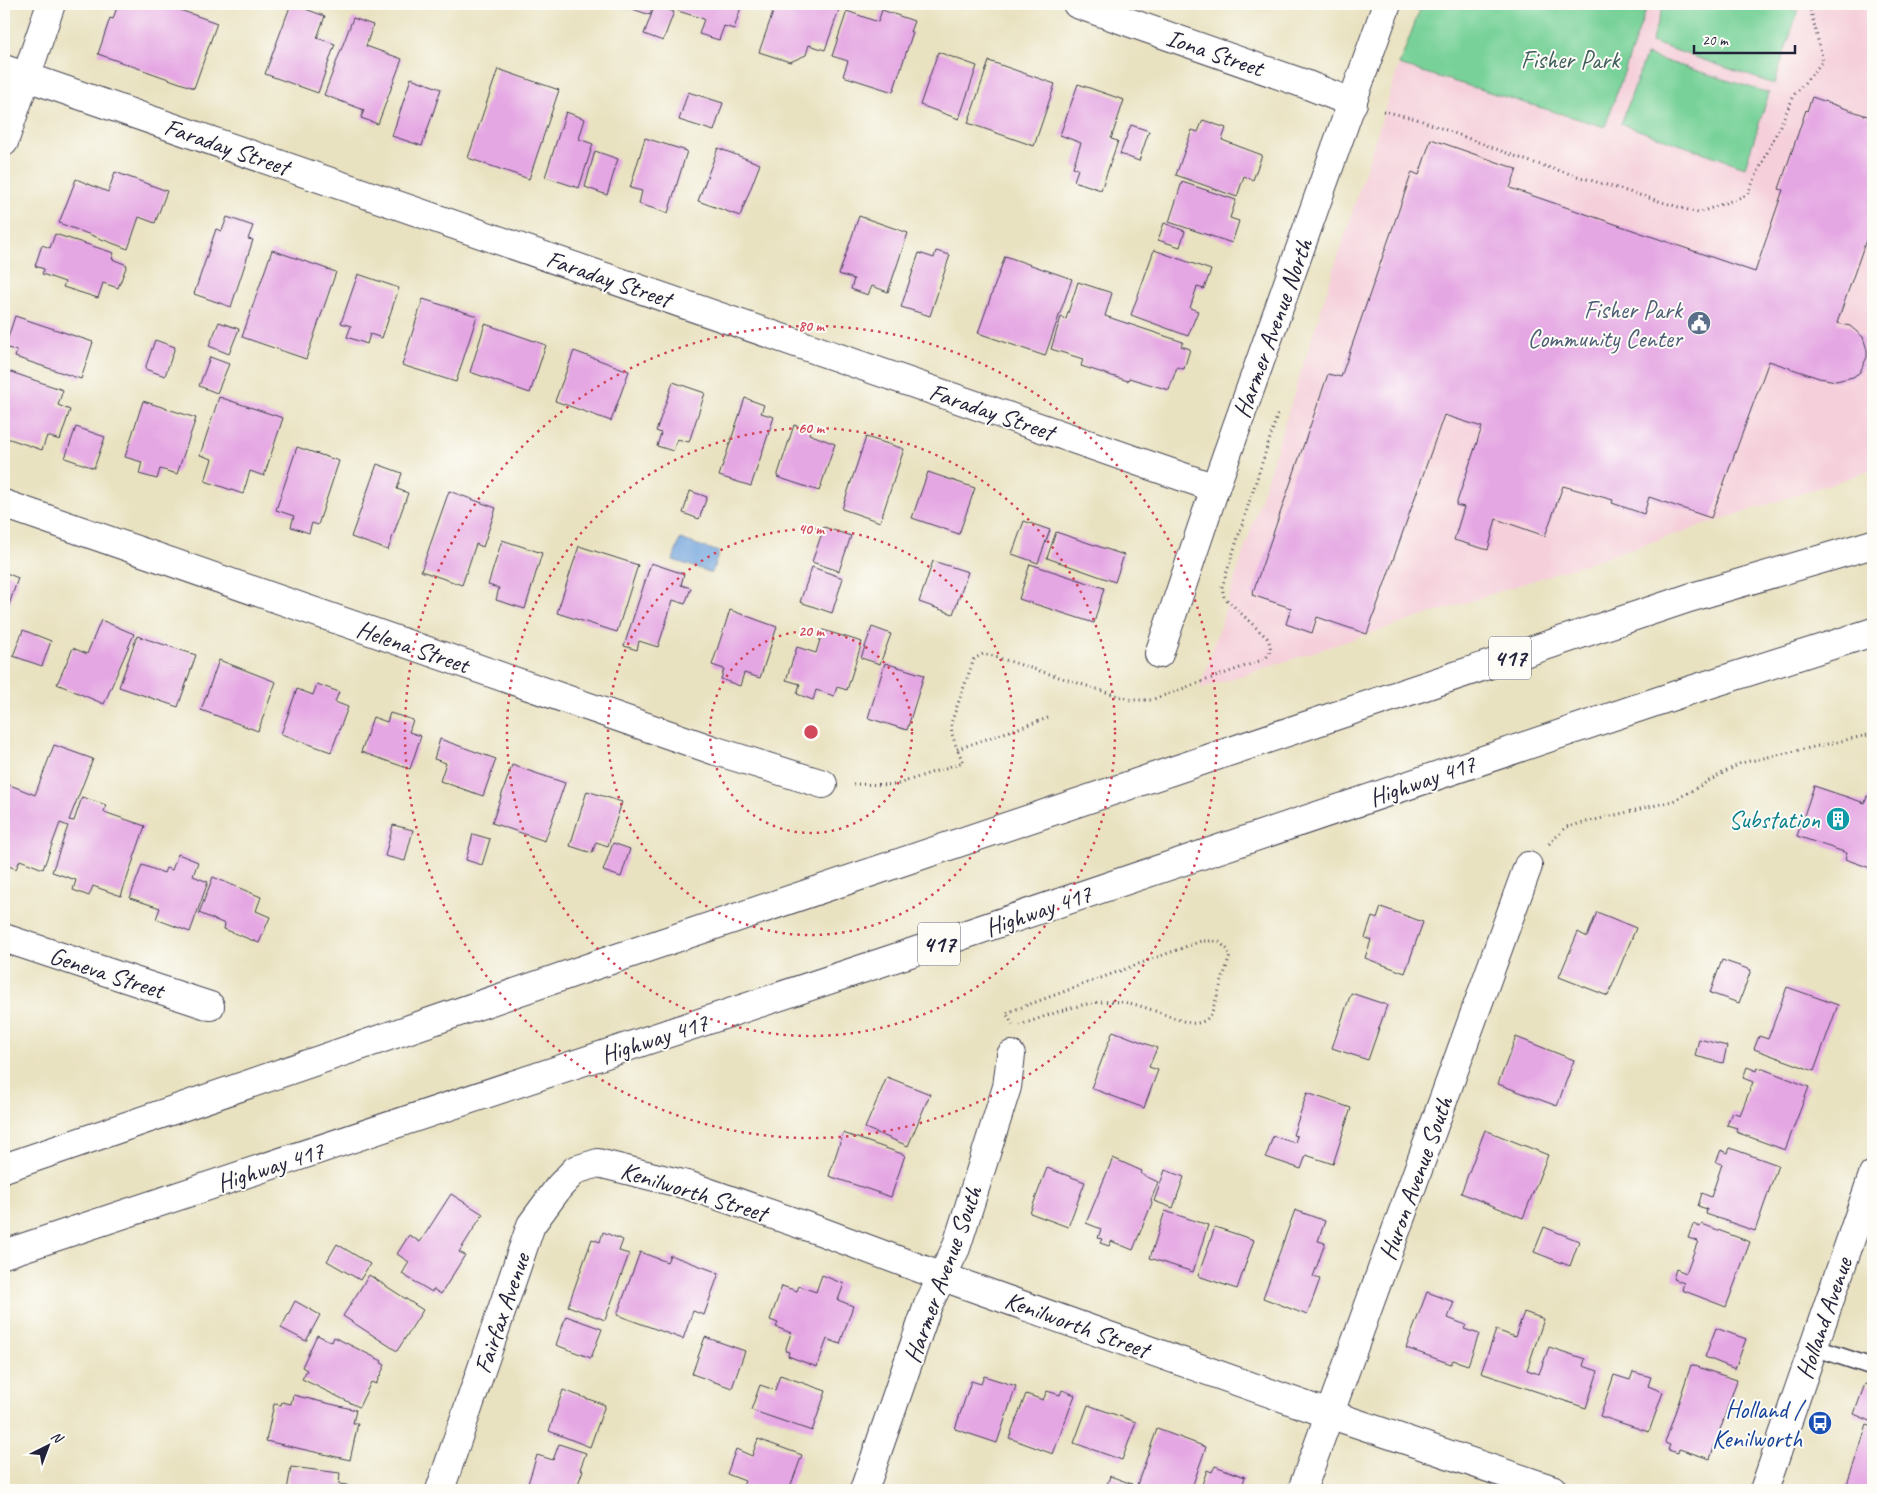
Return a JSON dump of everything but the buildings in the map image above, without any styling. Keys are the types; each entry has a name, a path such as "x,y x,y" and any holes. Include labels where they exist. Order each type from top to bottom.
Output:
{"main road":[{"path":"4,142 15,73 51,4"},
{"name":"Iona Street","path":"1077,4 1353,103"},
{"name":"Harmer Avenue North","path":"1159,654 1215,488 1388,4"},
{"name":"Faraday Street","path":"15,73 1215,488"},
{"name":"Helena Street","path":"4,504 716,751 823,784"},
{"path":"1689,598 1873,524"},
{"name":"417","path":"4,1168 618,957 1689,598 1873,544"},
{"name":"Highway 417","path":"4,1254 950,940 1688,691 1873,632"},
{"name":"Huron Avenue South","path":"1302,1490 1528,866"},
{"name":"Geneva Street","path":"4,938 210,1006"},
{"name":"Harmer Avenue South","path":"864,1490 928,1305 956,1248 1007,1087 1011,1055"},
{"name":"Kenilworth Street","path":"598,1163 687,1185 1329,1414 1554,1490"},
{"name":"Fairfax Avenue","path":"440,1490 531,1225 559,1186 575,1170 598,1163"},
{"name":"Holland Avenue","path":"1764,1490 1873,1175"}],"lane":[{"path":"1813,1347 1873,1367"}],"path":[{"path":"1353,103 1417,119 1528,160 1698,213 1747,195 1795,94 1823,61 1810,7 1806,4"},
{"path":"1528,866 1566,827 1673,801 1741,763 1873,734"},
{"path":"823,784 895,785 963,762 957,749"},
{"path":"1011,1055 1002,1041 1002,1037 1014,1027 1070,1008 1103,1002 1134,1005 1188,1024 1197,1024 1209,1018 1212,1012 1230,956 1228,950 1218,940 1201,941 1006,1013 1014,1027"}],"shaded area":[{"path":"1648,4 1853,4 1873,7 1873,470 1200,689 1399,65 1605,127"}],"green space":[{"name":"Fisher Park","path":"1422,4 1648,4 1605,127 1399,65"},
{"path":"1664,4 1776,4 1798,11 1774,84 1651,42"},
{"path":"1646,55 1769,93 1745,167 1621,124"}],"water":[{"path":"680,539 719,552 712,573 673,560"}],"place":[{"name":"Fisher Park Community Center","path":"1699,323"},
{"name":"Substation","path":"1838,819"},
{"name":"Holland / Kenilworth","path":"1820,1423"}]}
